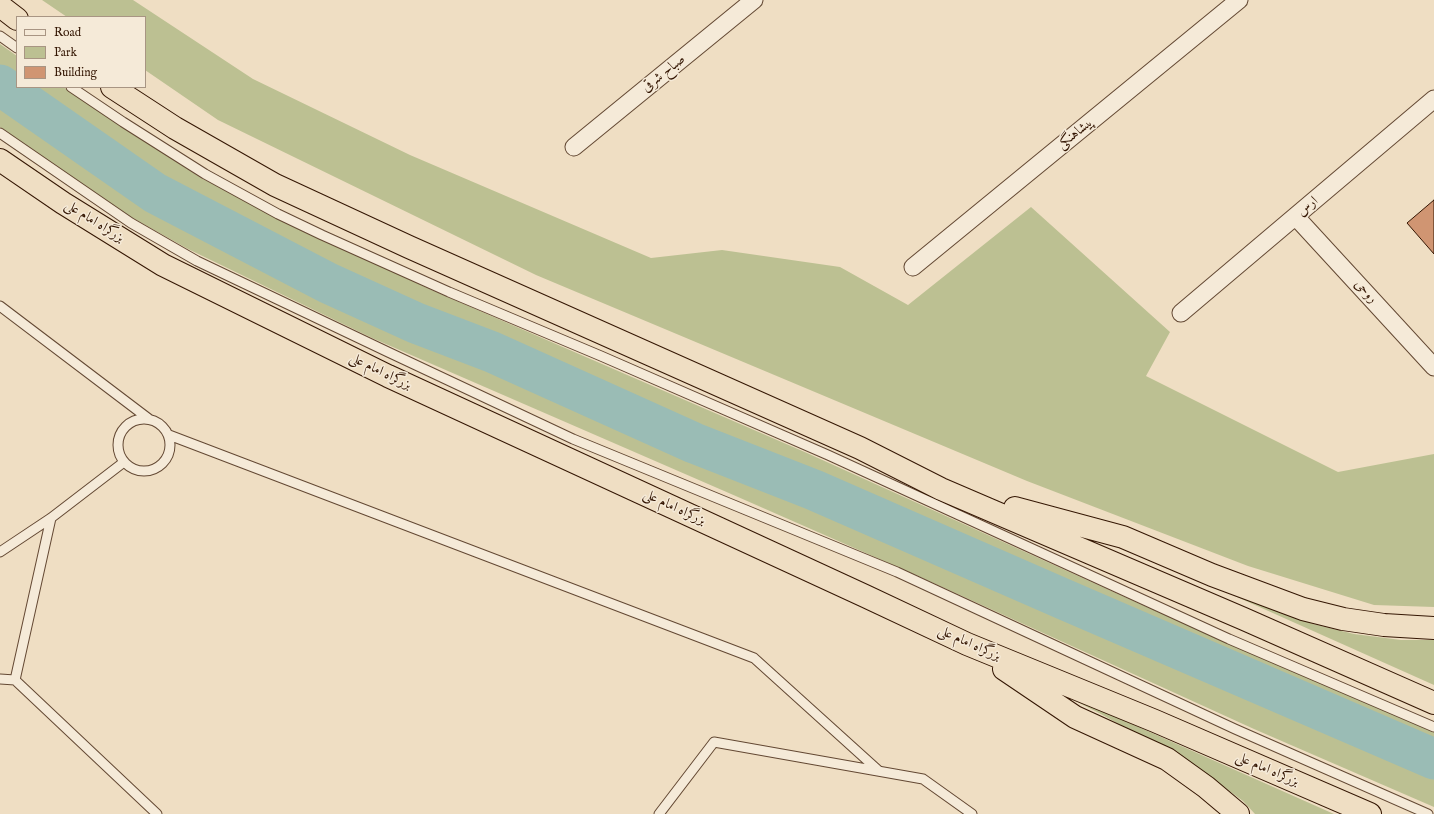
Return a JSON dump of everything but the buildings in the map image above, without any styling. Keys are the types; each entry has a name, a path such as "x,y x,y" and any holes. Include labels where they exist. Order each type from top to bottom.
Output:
{"highway":[{"path":"0,6 16,18"},
{"path":"114,88 175,128 274,185 860,448 941,489 1244,619 1434,703"},
{"name":"بزرگراه امام علی","path":"0,160 63,203 162,265 388,376 967,644 1155,721 1370,814"},
{"path":"941,489 1123,537 1212,575 1303,609 1343,619 1384,625 1434,628"},
{"path":"967,644 1075,717 1167,759 1206,787 1238,814"}],"street":[{"name":"صباح شرقی","path":"574,147 754,0"},
{"name":"پیشاهنگی","path":"913,267 1239,0"},
{"name":"ارس","path":"1181,313 1434,99"},
{"name":"روحی","path":"1296,217 1434,367"}],"lane":[{"path":"0,36 16,47"},
{"path":"72,88 123,122 206,174 278,214 322,236 828,455 1229,639 1434,727"},
{"path":"0,133 131,223 191,257 374,346 573,438 897,572 1235,729 1428,814"},
{"path":"0,306 150,419 158,422 164,428 169,435 170,443 170,451 167,460 153,471 136,471 124,462 118,451 120,433 133,421 150,419"},
{"path":"169,435 754,658 879,771"},
{"path":"0,552 51,518 124,462"},
{"path":"15,680 51,518"},
{"path":"0,679 15,680 157,814"},
{"path":"659,814 714,742 923,779 972,814"}],"green space":[{"path":"42,0 133,0 253,79 410,155 651,258 722,250 840,267 908,305 1031,207 1170,332 1146,376 1338,472 1434,454 1434,607 1374,605 1248,566 1027,481 536,275 218,120 146,71 146,16 66,16"},
{"path":"0,44 16,55 16,88 65,88 201,178 427,288 807,453 1140,604 1434,732 1434,807 1254,729 918,576 372,338 188,249 131,217 0,127"},
{"path":"1143,555 1313,624 1354,634 1401,640 1434,640 1434,685"},
{"path":"1042,684 1334,814 1255,814 1243,801 1213,779 1099,713"}],"waterway":[{"path":"0,85 155,193 328,283 416,323 492,352 694,443 814,490 1434,759"}]}
